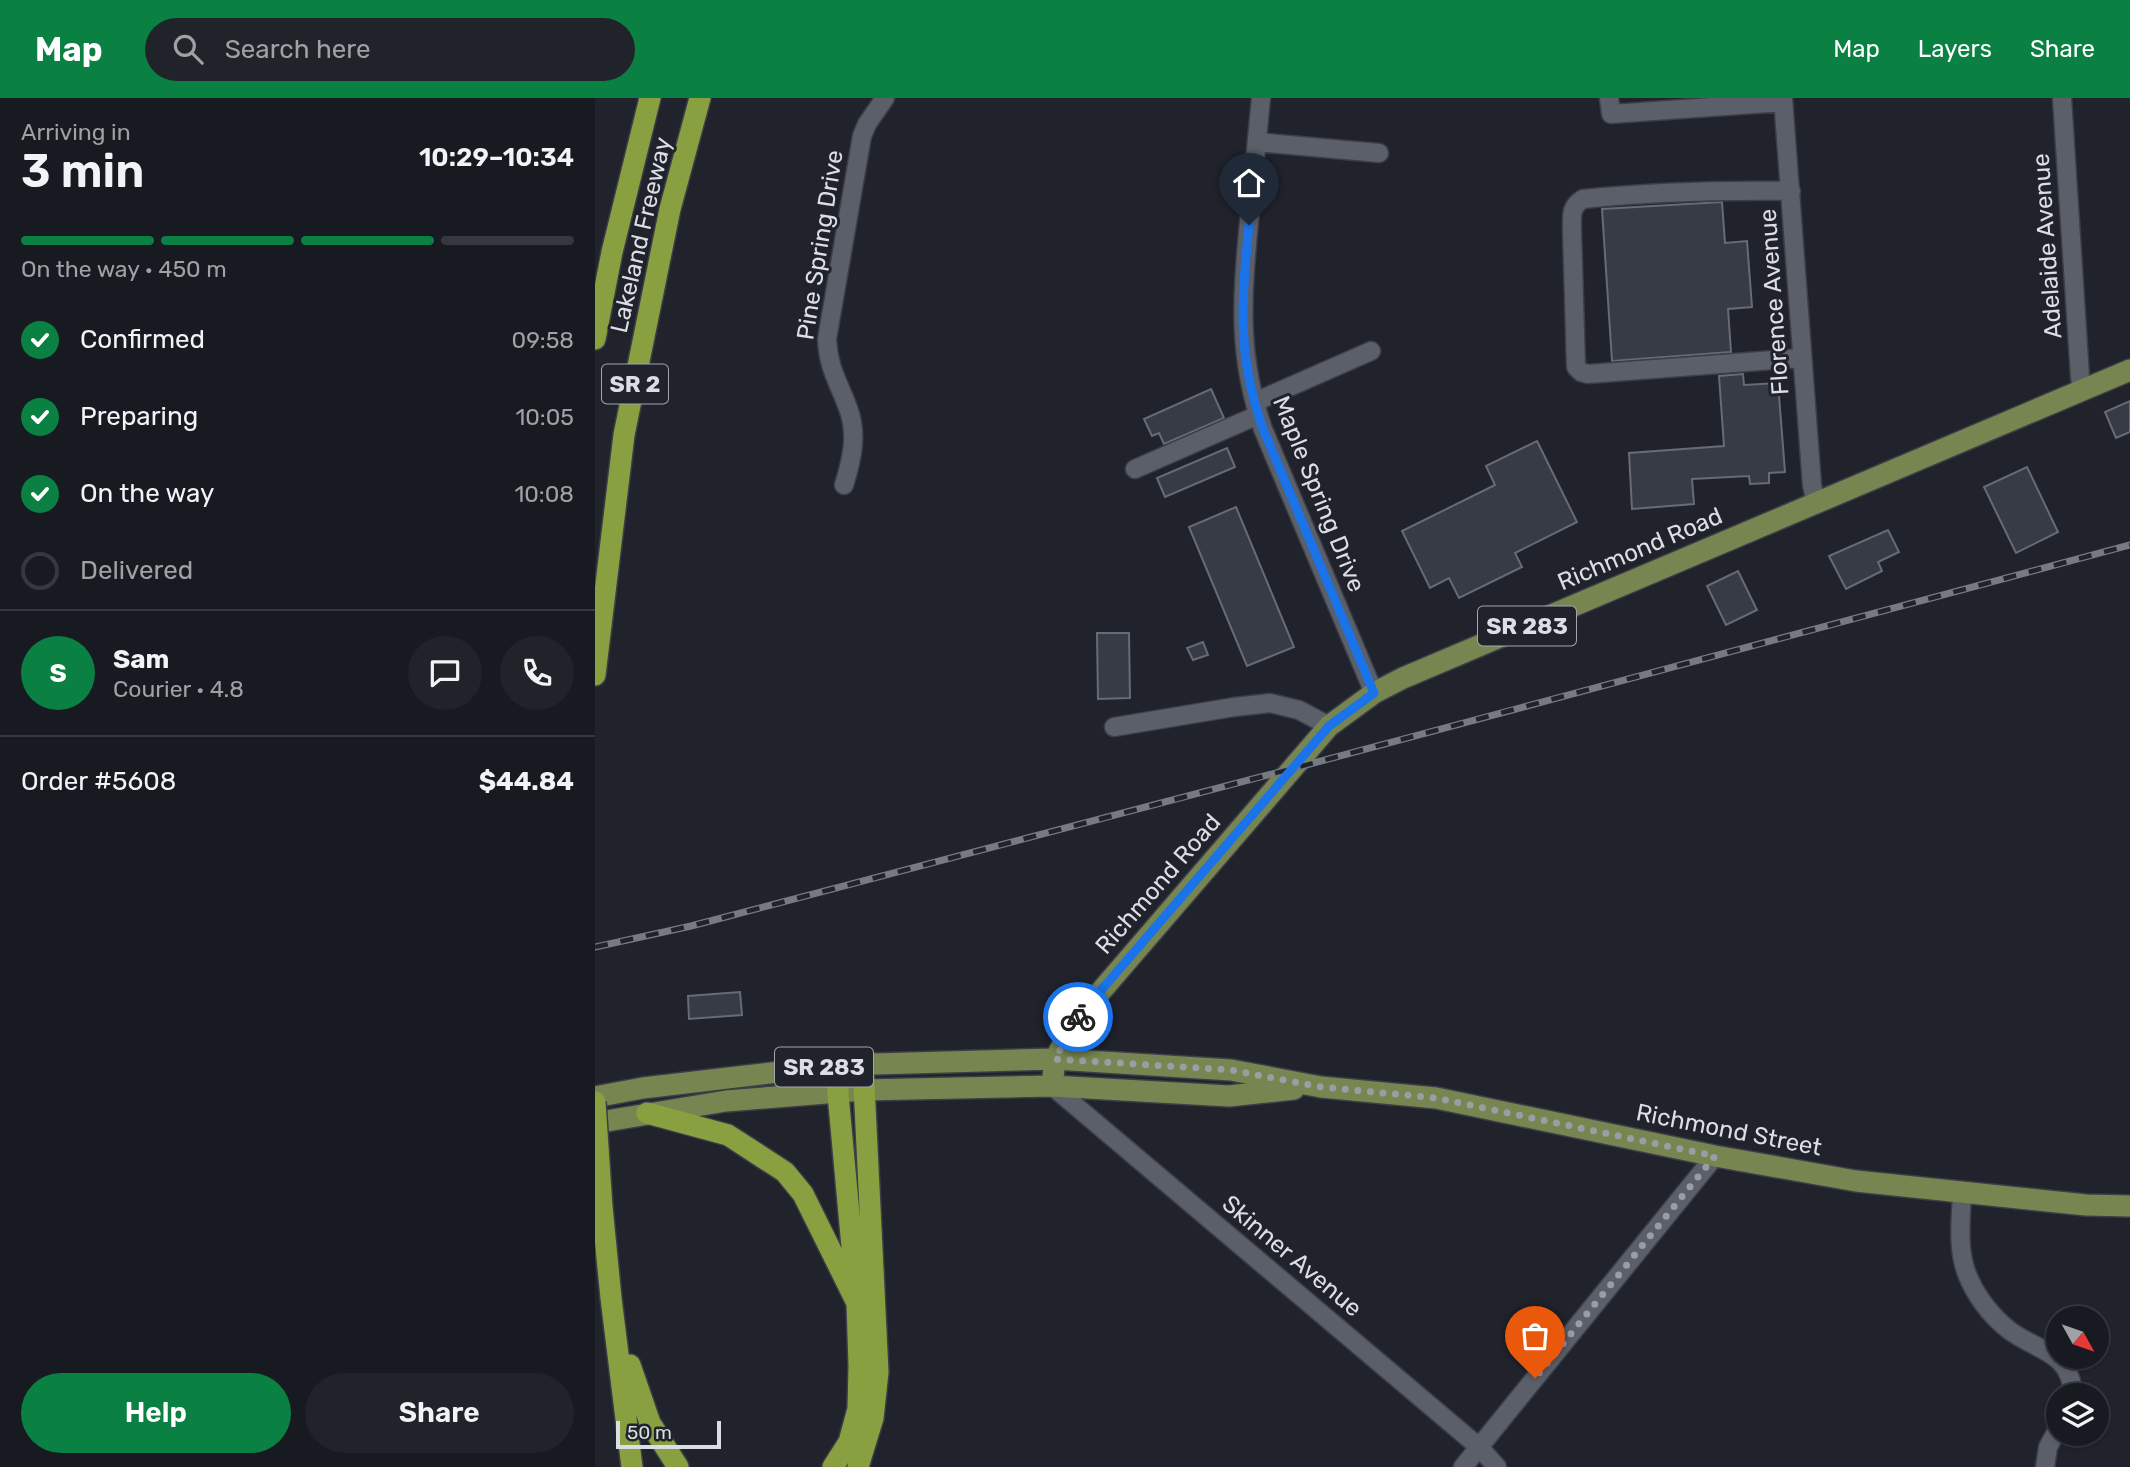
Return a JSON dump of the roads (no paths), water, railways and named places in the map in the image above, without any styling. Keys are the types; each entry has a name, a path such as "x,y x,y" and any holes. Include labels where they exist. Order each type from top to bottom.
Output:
{"highway":[{"name":"Lakeland Freeway","path":"595,339 612,252 650,98"},
{"name":"Lakeland Freeway","path":"595,675 624,435 670,209 700,98"},
{"path":"833,1467 849,1441 858,1409 859,1366 857,1303 838,1094 838,1065"},
{"path":"858,1467 873,1418 878,1372 863,1065"},
{"path":"595,1100 611,1298 632,1467"},
{"path":"647,1113 728,1135 785,1172 803,1194 857,1303"},
{"path":"611,1298 637,1390 650,1423 678,1467"}],"main road":[{"name":"Richmond Road","path":"1052,1086 1055,1059 1076,1019 1329,726 1374,693 1403,678 2130,370"},
{"name":"Richmond Street","path":"595,1100 643,1088 838,1065 1055,1059 1231,1070 1321,1087 1436,1098 1715,1156 1856,1181 2086,1205 2130,1206"},
{"name":"Richmond Street","path":"595,1123 726,1101 863,1090 1052,1086 1229,1096 1321,1087"}],"street":[{"name":"Pine Spring Drive","path":"843,485 853,453 854,437 849,410 830,368 827,340 862,136 885,98"},
{"name":"Maple Spring Drive","path":"1261,98 1242,312 1244,352 1257,409 1374,693"},
{"path":"1609,98 1611,114 1714,103 1783,100"},
{"name":"Adelaide Avenue","path":"2062,98 2082,390"},
{"name":"Florence Avenue","path":"1783,100 1801,358 1812,485 1816,503"},
{"path":"1257,142 1379,153"},
{"path":"1791,191 1665,193 1583,199 1577,203 1572,209 1576,367 1588,374 1801,358"},
{"path":"1135,469 1371,351"},
{"path":"1114,727 1270,703 1299,710 1329,726"},
{"name":"Skinner Avenue","path":"1052,1086 1479,1447 1497,1467"},
{"path":"1463,1467 1715,1156"},
{"path":"1962,1193 1963,1262 1972,1284 1989,1310 2008,1329 2059,1358 2070,1373 2071,1383"},
{"path":"2045,1467 2049,1446"}],"railway":[{"path":"595,947 691,926 1291,769 2130,545"}]}
